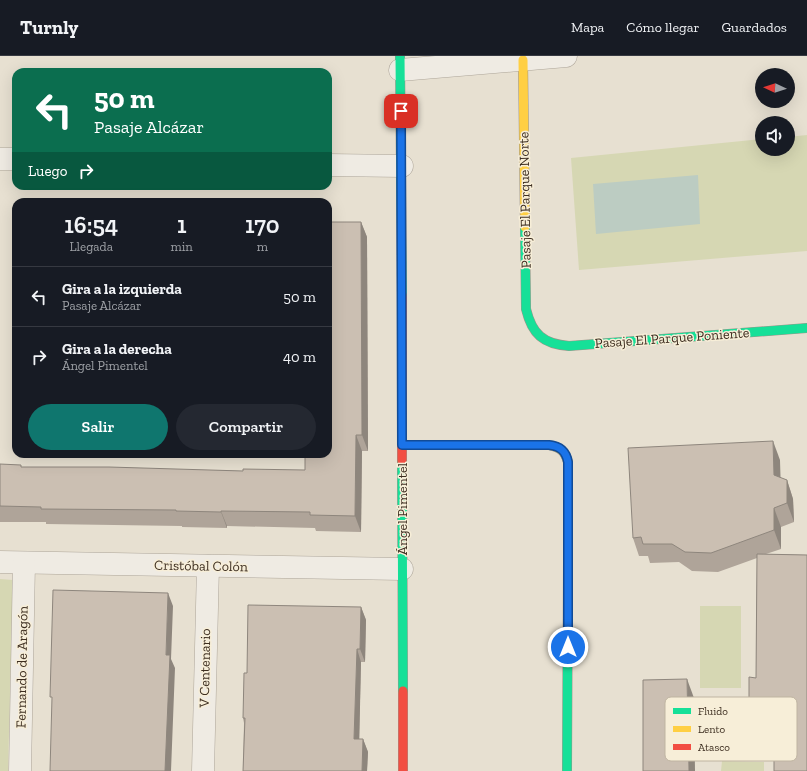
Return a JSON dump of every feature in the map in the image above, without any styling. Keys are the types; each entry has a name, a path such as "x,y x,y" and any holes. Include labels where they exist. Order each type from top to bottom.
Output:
{"street":[{"path":"400,63 523,60 566,56"},
{"name":"Pasaje El Parque Norte","path":"523,60 526,309 528,319 538,336"},
{"name":"Ángel Pimentel","path":"400,63 402,166 403,771"},
{"path":"0,159 12,159"},
{"path":"332,165 402,166"},
{"name":"Pasaje El Parque Poniente","path":"538,336 547,342 558,346 569,346 807,328"},
{"path":"402,445 549,445 557,446 567,455 567,771"},
{"name":"Cristóbal Colón","path":"0,562 402,569"},
{"name":"Fernando de Aragón","path":"20,771 24,563"},
{"name":"V Centenario","path":"203,771 208,566"}],"green space":[{"path":"807,135 807,251 579,270 571,158 755,140 755,156 795,156 795,136"},
{"path":"0,579 13,580 8,771 0,771"},
{"path":"700,606 741,606 741,688 700,688"},
{"path":"722,761 764,762 764,771 721,771"}],"shaded area":[{"path":"698,175 700,224 596,234 593,184"}],"building":[{"path":"332,222 361,222 362,435 356,435 355,516 310,515 310,512 41,509 41,507 0,506 0,464 21,465 21,467 109,467 243,471 243,469 305,470 305,458 332,458"},
{"path":"773,441 774,475 787,480 787,503 774,508 774,530 711,553 685,552 672,544 643,544 641,537 633,538 628,448"},
{"path":"757,554 807,555 807,771 774,771 774,761 797,761 797,697 749,697 749,677 756,678"},
{"path":"53,590 168,593 166,655 170,655 165,771 50,771 52,697 50,697"},
{"path":"248,605 361,607 360,649 357,649 354,739 363,739 362,771 243,771 245,718 243,718 244,673 247,673"},
{"path":"687,679 687,697 665,697 665,761 689,761 689,771 643,771 643,680"}],"traffic: fast":[{"path":"400,56 402,295"},
{"path":"525,227 526,309 535,331 540,336 552,343 569,346 807,328"},
{"path":"402,462 403,691"},
{"path":"567,771 568,563"}],"traffic: slow":[{"path":"523,60 525,227"},
{"path":"402,445 549,445 559,448 564,452 568,462 568,563"}],"traffic: jam":[{"path":"402,295 402,462"},
{"path":"403,691 403,771"}],"route":[{"path":"401,111 402,445 549,445 557,446 563,450 567,455 568,462 568,647"}]}
